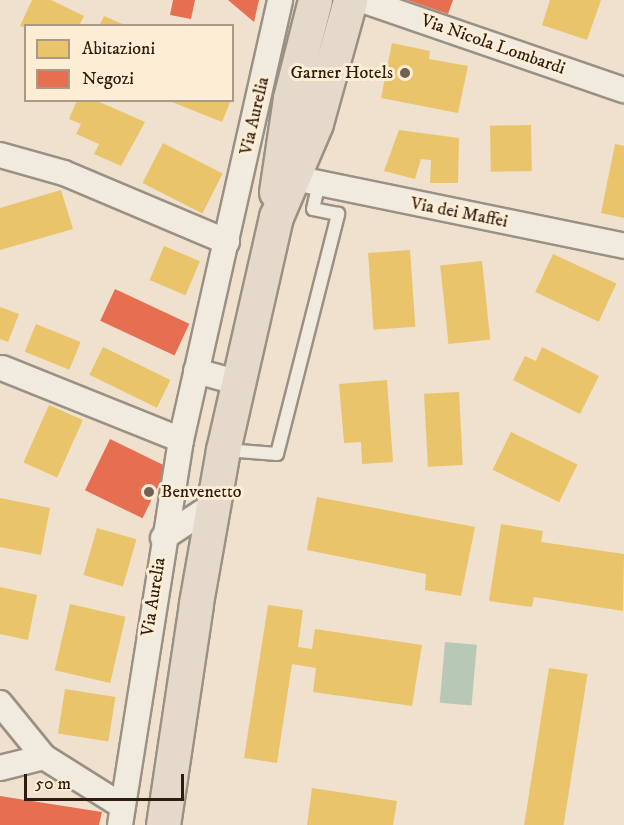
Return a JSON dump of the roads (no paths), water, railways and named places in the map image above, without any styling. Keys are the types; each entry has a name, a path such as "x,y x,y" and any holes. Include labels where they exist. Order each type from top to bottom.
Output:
{"main road":[{"name":"Via Aurelia","path":"163,825 223,450 276,217 276,184 287,115 315,0"},
{"name":"Via Aurelia","path":"276,217 306,181 316,123 350,0"}],"street":[{"name":"Via Aurelia","path":"121,816 163,538 181,440 280,0"},
{"name":"Via Nicola Lombardi","path":"362,0 624,90"},
{"path":"0,155 13,162 64,173 226,242"},
{"name":"Via dei Maffei","path":"306,181 624,246"},
{"path":"2,368 181,440"},
{"path":"196,371 240,383"},
{"path":"163,538 213,505"},
{"path":"0,703 44,757 121,816"},
{"path":"0,768 44,757"}],"lane":[{"path":"223,450 277,454 338,214 313,209 306,181"}],"place":[{"name":"Garner Hotels","path":"405,73"},
{"name":"Benvenetto","path":"149,492"}]}
